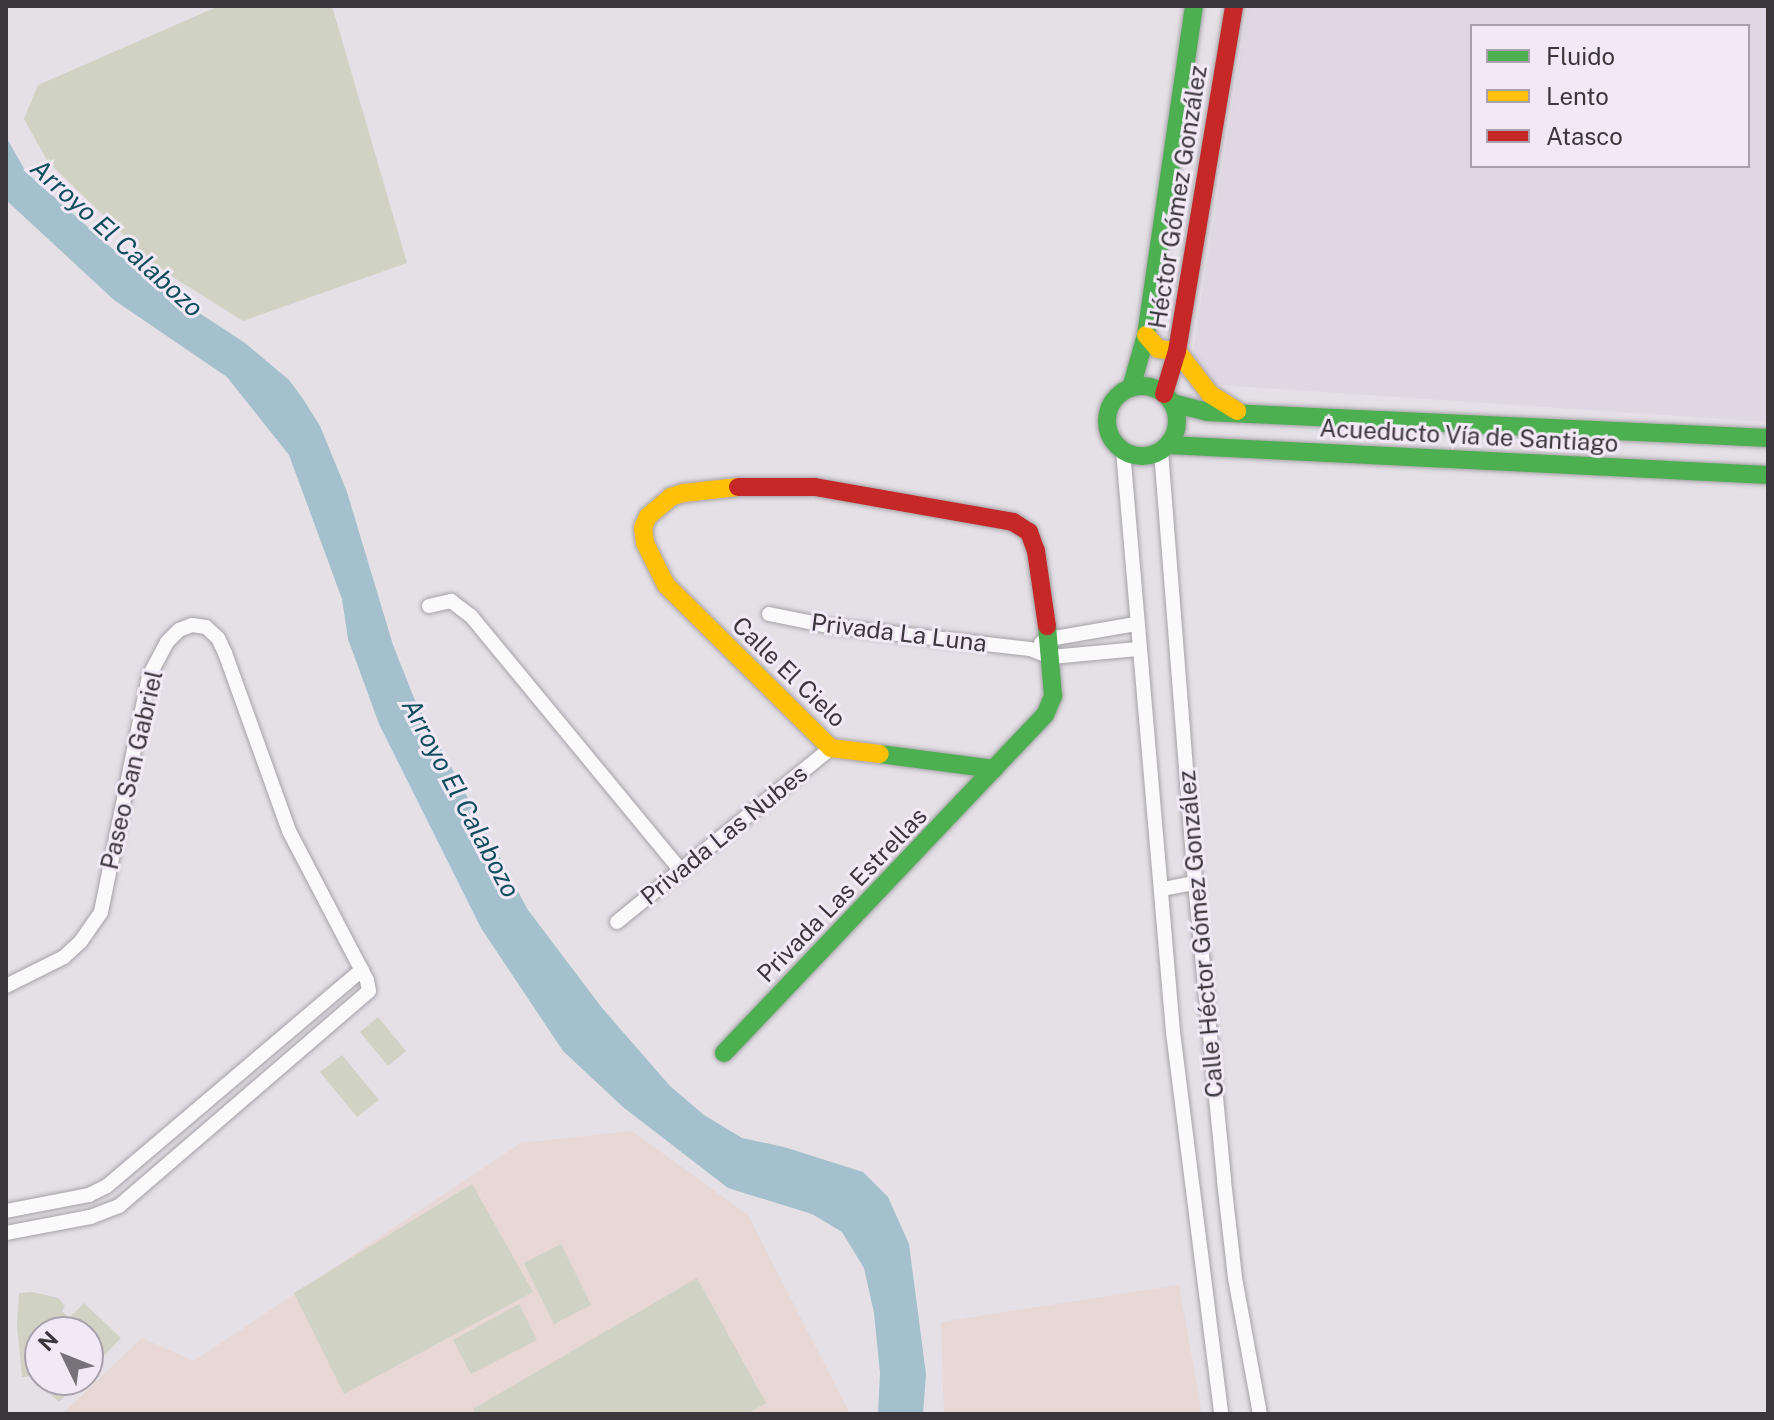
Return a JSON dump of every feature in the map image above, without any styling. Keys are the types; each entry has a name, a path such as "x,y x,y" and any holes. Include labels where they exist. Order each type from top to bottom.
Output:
{"street":[{"name":"Héctor Gómez González","path":"1131,388 1146,335 1194,6"},
{"name":"Héctor Gómez González","path":"1168,399 1234,6"},
{"path":"1146,335 1158,349 1177,351 1210,394 1241,413"},
{"path":"1131,388 1154,388 1168,399 1177,424 1165,448 1135,456 1123,451 1111,436 1108,414 1120,394 1131,388"},
{"name":"Acueducto Vía de Santiago","path":"1168,399 1207,412 1768,438"},
{"name":"Acueducto Vía de Santiago","path":"1165,448 1768,475"},
{"name":"Calle Héctor Gómez González","path":"1165,448 1195,883 1235,1278 1260,1414"},
{"name":"Calle Héctor Gómez González","path":"1123,451 1173,1032 1221,1414"},
{"name":"Calle El Cielo","path":"762,485 815,487 1013,522 1029,532 1036,551 1050,648 1051,706 994,769 831,748 666,585 649,553 643,528 648,516 671,497 762,485"},
{"path":"429,606 451,601 471,616 681,871"},
{"name":"Privada La Luna","path":"769,614 828,626 1030,649 1050,648"},
{"path":"1050,648 1084,632 1136,624"},
{"name":"Paseo San Gabriel","path":"6,986 64,957 81,941 101,912 149,676 167,642 179,630 192,625 206,627 218,638 289,831 362,970"},
{"path":"1084,632 1088,653"},
{"path":"1050,648 1088,653 1138,649"},
{"name":"Privada Las Nubes","path":"617,922 831,748"},
{"name":"Privada Las Estrellas","path":"724,1053 994,769"},
{"path":"1163,889 1195,883"},
{"path":"6,1211 89,1195 107,1186 362,970 369,991 364,999 119,1206 90,1217 6,1233"},
{"path":"223,1087 238,1104"},
{"path":"107,1186 119,1206"}],"shaded area":[{"path":"219,6 332,6 407,263 243,321 157,267 48,162 24,119 38,85"},
{"path":"1248,6 1768,6 1768,422 1216,385 1194,359"},
{"path":"378,1017 406,1051 388,1066 360,1032"},
{"path":"342,1055 379,1100 357,1117 320,1072"},
{"path":"632,1131 748,1215 850,1414 62,1414 81,1396 104,1396 104,1374 142,1338 194,1361 521,1143"},
{"path":"472,1184 533,1292 344,1394 294,1293"},
{"path":"561,1244 591,1305 554,1324 524,1263"},
{"path":"697,1278 766,1403 747,1414 476,1414 473,1409"},
{"path":"1179,1285 1202,1414 944,1414 941,1322"},
{"path":"33,1292 58,1298 65,1306 62,1311 67,1316 24,1316 22,1377 17,1325 19,1293"},
{"path":"84,1303 98,1316 71,1316"},
{"path":"519,1304 537,1340 471,1374 453,1340"},
{"path":"104,1322 121,1338 104,1356"}],"water":[{"name":"Arroyo El Calabozo","path":"6,137 26,172 143,276 245,343 289,380 303,399 320,426 347,492 393,645 414,698 528,910 602,1008 670,1086 704,1115 742,1138 784,1147 863,1172 888,1197 909,1244 926,1374 923,1414 878,1414 880,1373 874,1313 864,1268 842,1232 812,1214 728,1188 623,1107 563,1051 481,928 379,724 348,639 342,599 289,455 227,377 114,300 6,200"}],"traffic: fast":[{"path":"1131,388 1146,335 1194,6"},
{"path":"1142,386 1167,396 1177,421 1167,446 1142,456 1117,446 1107,421 1117,396 1142,386"},
{"path":"1172,403 1207,412 1768,438"},
{"path":"1168,445 1768,475"},
{"path":"724,1053 1045,715 1053,696 1047,626"},
{"path":"880,754 994,769"}],"traffic: slow":[{"path":"1146,335 1158,349 1177,351 1210,394 1237,411"},
{"path":"738,487 683,493 671,497 648,516 643,528 645,543 666,585 831,748 880,754"}],"traffic: jam":[{"path":"1164,394 1177,351 1234,6"},
{"path":"738,487 815,487 1013,522 1029,532 1036,551 1047,626"}]}
